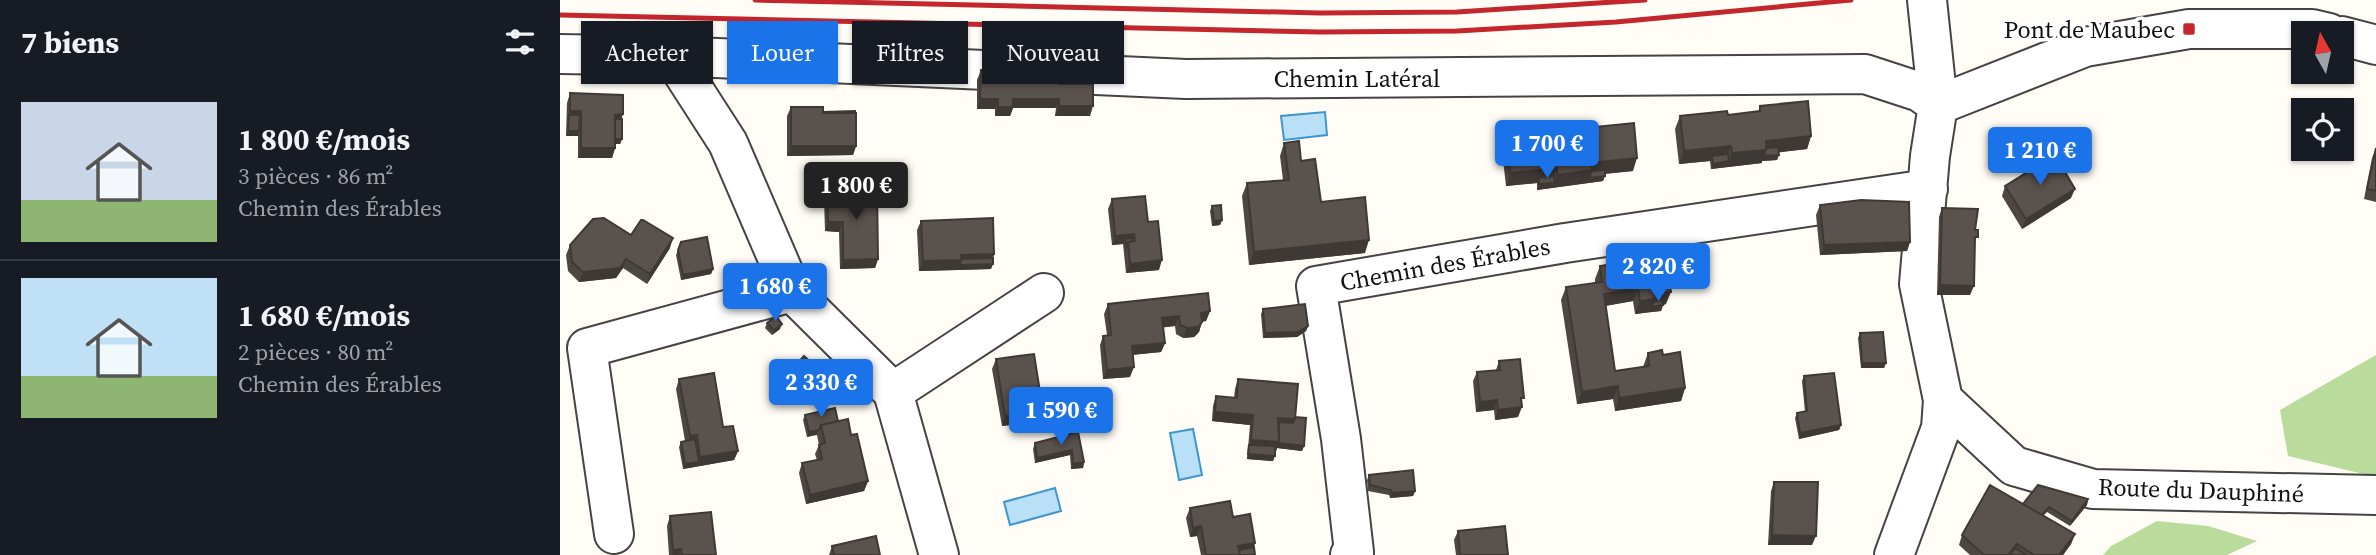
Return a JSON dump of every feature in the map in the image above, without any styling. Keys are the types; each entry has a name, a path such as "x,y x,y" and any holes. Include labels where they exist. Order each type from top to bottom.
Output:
{"street":[{"path":"1894,555 1941,428 1943,400 1919,284 1930,156 1938,105 1927,0"},
{"path":"1938,105 2085,47 2189,29 2291,29"},
{"path":"2354,39 2376,45"},
{"name":"Chemin Latéral","path":"560,54 581,54"},
{"name":"Chemin Latéral","path":"713,58 1186,79 1865,74 1920,92 1938,105"},
{"path":"690,84 728,143 792,292 893,393 939,555"},
{"name":"Chemin des Érables","path":"1350,555 1354,552 1342,451 1317,286 1565,243 1928,189"},
{"path":"614,534 587,348 792,292"},
{"path":"893,393 1044,293"},
{"name":"Route du Dauphiné","path":"1943,400 2014,466 2093,489 2376,495"}],"green space":[{"path":"2376,355 2376,477 2288,456 2280,410"},
{"path":"2157,521 2208,526 2257,541 2227,555 2103,555 2111,546"}],"water":[{"path":"1325,112 1327,135 1284,140 1281,116"},
{"path":"1193,429 1202,475 1179,480 1170,433"},
{"path":"1055,488 1061,511 1010,525 1004,502"}],"building":[{"path":"981,70 982,84 1093,84 1093,106 1059,106 1059,99 1013,99 1013,107 998,107 998,99 980,99"},
{"path":"570,93 623,95 623,114 615,115 615,148 581,148 581,111 570,111"},
{"path":"1808,101 1811,136 1766,141 1766,150 1732,153 1731,146 1684,151 1680,116 1727,111 1728,115 1760,111 1760,106"},
{"path":"791,107 823,107 823,113 856,113 856,146 791,146"},
{"path":"823,112 855,113 823,113"},
{"path":"569,115 580,115 579,131 568,131"},
{"path":"615,119 622,119 622,139 615,139"},
{"path":"1634,123 1637,158 1591,163 1592,170 1557,175 1557,168 1510,173 1507,138 1552,133 1553,137 1587,134 1586,128"},
{"path":"1299,141 1301,161 1315,159 1321,202 1365,197 1369,240 1254,252 1247,183 1289,180 1284,143"},
{"path":"1778,147 1779,155 1764,156 1766,148"},
{"path":"2376,148 2376,191 2367,189"},
{"path":"1728,154 1729,161 1713,164 1712,156"},
{"path":"2055,155 2075,189 2026,219 2005,186"},
{"path":"1605,170 1605,176 1589,178 1592,171"},
{"path":"1554,176 1555,183 1539,184 1539,178"},
{"path":"877,190 878,259 843,260 843,222 828,222 827,191"},
{"path":"1145,196 1148,222 1158,221 1162,260 1130,264 1128,242 1135,241 1134,234 1115,236 1112,199"},
{"path":"1861,200 1909,202 1910,242 1824,245 1820,205"},
{"path":"1221,205 1222,220 1214,221 1212,206"},
{"path":"1942,208 1978,209 1974,286 1940,285"},
{"path":"604,218 631,235 643,220 673,238 650,274 626,259 620,268 583,272 572,262 570,245 593,219"},
{"path":"993,218 994,254 961,255 962,260 923,261 921,221"},
{"path":"707,237 713,269 683,275 678,250 681,242"},
{"path":"1665,255 1671,292 1654,294 1655,299 1640,301 1638,288 1604,294 1615,371 1649,366 1648,353 1662,350 1663,355 1680,352 1685,388 1619,398 1618,386 1582,392 1566,287 1602,282 1600,266"},
{"path":"993,258 993,264 960,265 961,259"},
{"path":"1208,293 1210,311 1201,313 1202,322 1198,327 1187,328 1180,325 1179,316 1162,318 1165,343 1132,346 1134,367 1107,370 1103,336 1111,335 1108,304"},
{"path":"1662,300 1663,305 1652,307 1654,301"},
{"path":"1305,304 1308,326 1298,332 1265,333 1263,309"},
{"path":"776,316 782,324 774,330 767,323"},
{"path":"1883,332 1886,363 1862,363 1860,333"},
{"path":"1034,354 1043,411 1005,416 996,359"},
{"path":"804,356 814,365 807,373 797,364"},
{"path":"1520,359 1524,398 1521,398 1522,407 1498,410 1497,400 1480,402 1477,372 1500,370 1499,361"},
{"path":"714,373 723,427 733,426 738,451 700,457 697,435 690,436 679,379"},
{"path":"1834,373 1841,425 1800,433 1797,413 1807,411 1804,376"},
{"path":"1238,379 1298,384 1295,419 1278,418 1279,442 1251,440 1253,415 1215,412 1216,396 1237,398"},
{"path":"835,408 838,421 821,425 819,430 809,432 805,415"},
{"path":"1295,417 1306,418 1304,446 1279,443 1279,422 1293,423"},
{"path":"848,419 851,435 857,434 868,481 810,495 802,463 822,459 819,445 825,443 821,425"},
{"path":"1078,432 1084,462 1073,464 1072,450 1037,458 1035,443"},
{"path":"695,439 699,462 685,464 681,442"},
{"path":"1249,445 1275,446 1275,456 1248,454"},
{"path":"1413,470 1415,491 1392,493 1391,490 1370,485 1369,475"},
{"path":"1774,482 1818,482 1816,536 1772,535"},
{"path":"1990,485 2075,534 2059,555 2034,555 2017,544 2008,555 1984,555 1962,535"},
{"path":"2038,485 2088,499 2072,521 2049,507 2042,515 2023,504"},
{"path":"1230,501 1233,517 1250,514 1255,543 1238,546 1240,555 1206,555 1201,526 1193,528 1190,508"},
{"path":"711,512 716,555 682,555 681,549 673,550 670,516"},
{"path":"1505,526 1508,555 1460,555 1458,531"},
{"path":"876,536 880,555 834,555 832,546"},
{"path":"1254,547 1255,555 1240,555 1239,550"},
{"path":"2015,548 2026,555 2010,555"}],"railway":[{"path":"755,0 1320,13 1457,12 1645,0"},
{"path":"560,15 1320,32 1457,31 1616,22 1851,0"}],"place":[{"name":"Pont de Maubec","path":"2189,29"}]}
